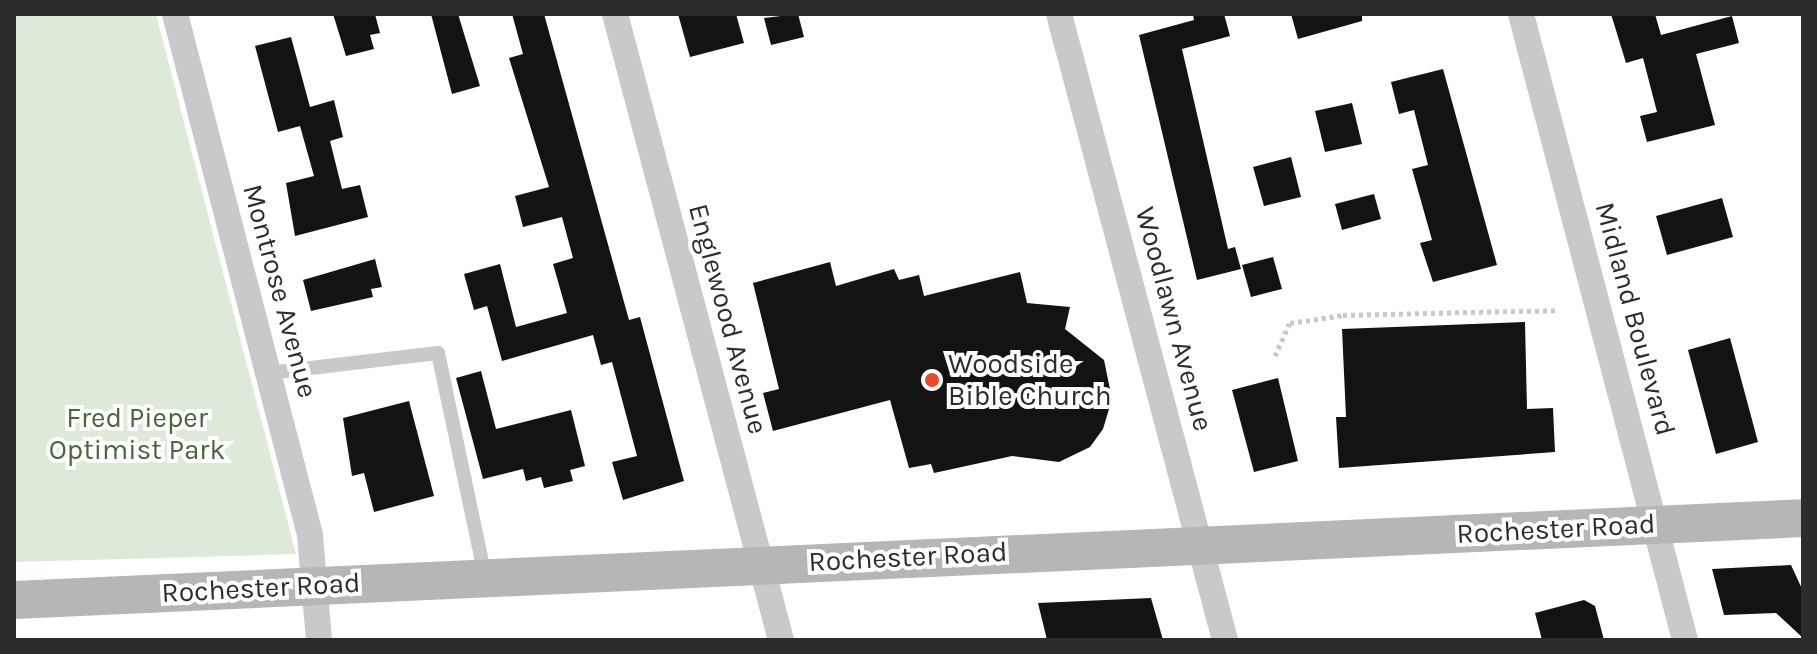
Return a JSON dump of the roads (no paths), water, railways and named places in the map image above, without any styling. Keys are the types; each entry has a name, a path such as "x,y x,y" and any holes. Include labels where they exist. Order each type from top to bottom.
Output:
{"main road":[{"name":"Rochester Road","path":"14,600 1803,518"}],"street":[{"name":"Montrose Avenue","path":"175,14 310,535 319,640"},
{"name":"Englewood Avenue","path":"615,14 781,640"},
{"name":"Woodlawn Avenue","path":"1059,14 1225,640"},
{"name":"Midland Boulevard","path":"1521,14 1685,640"}],"lane":[{"path":"268,373 438,353 485,577"}],"place":[{"name":"Woodside Bible Church","path":"932,380"}],"park label":[{"name":"Fred Pieper Optimist Park","path":"137,434"}]}
